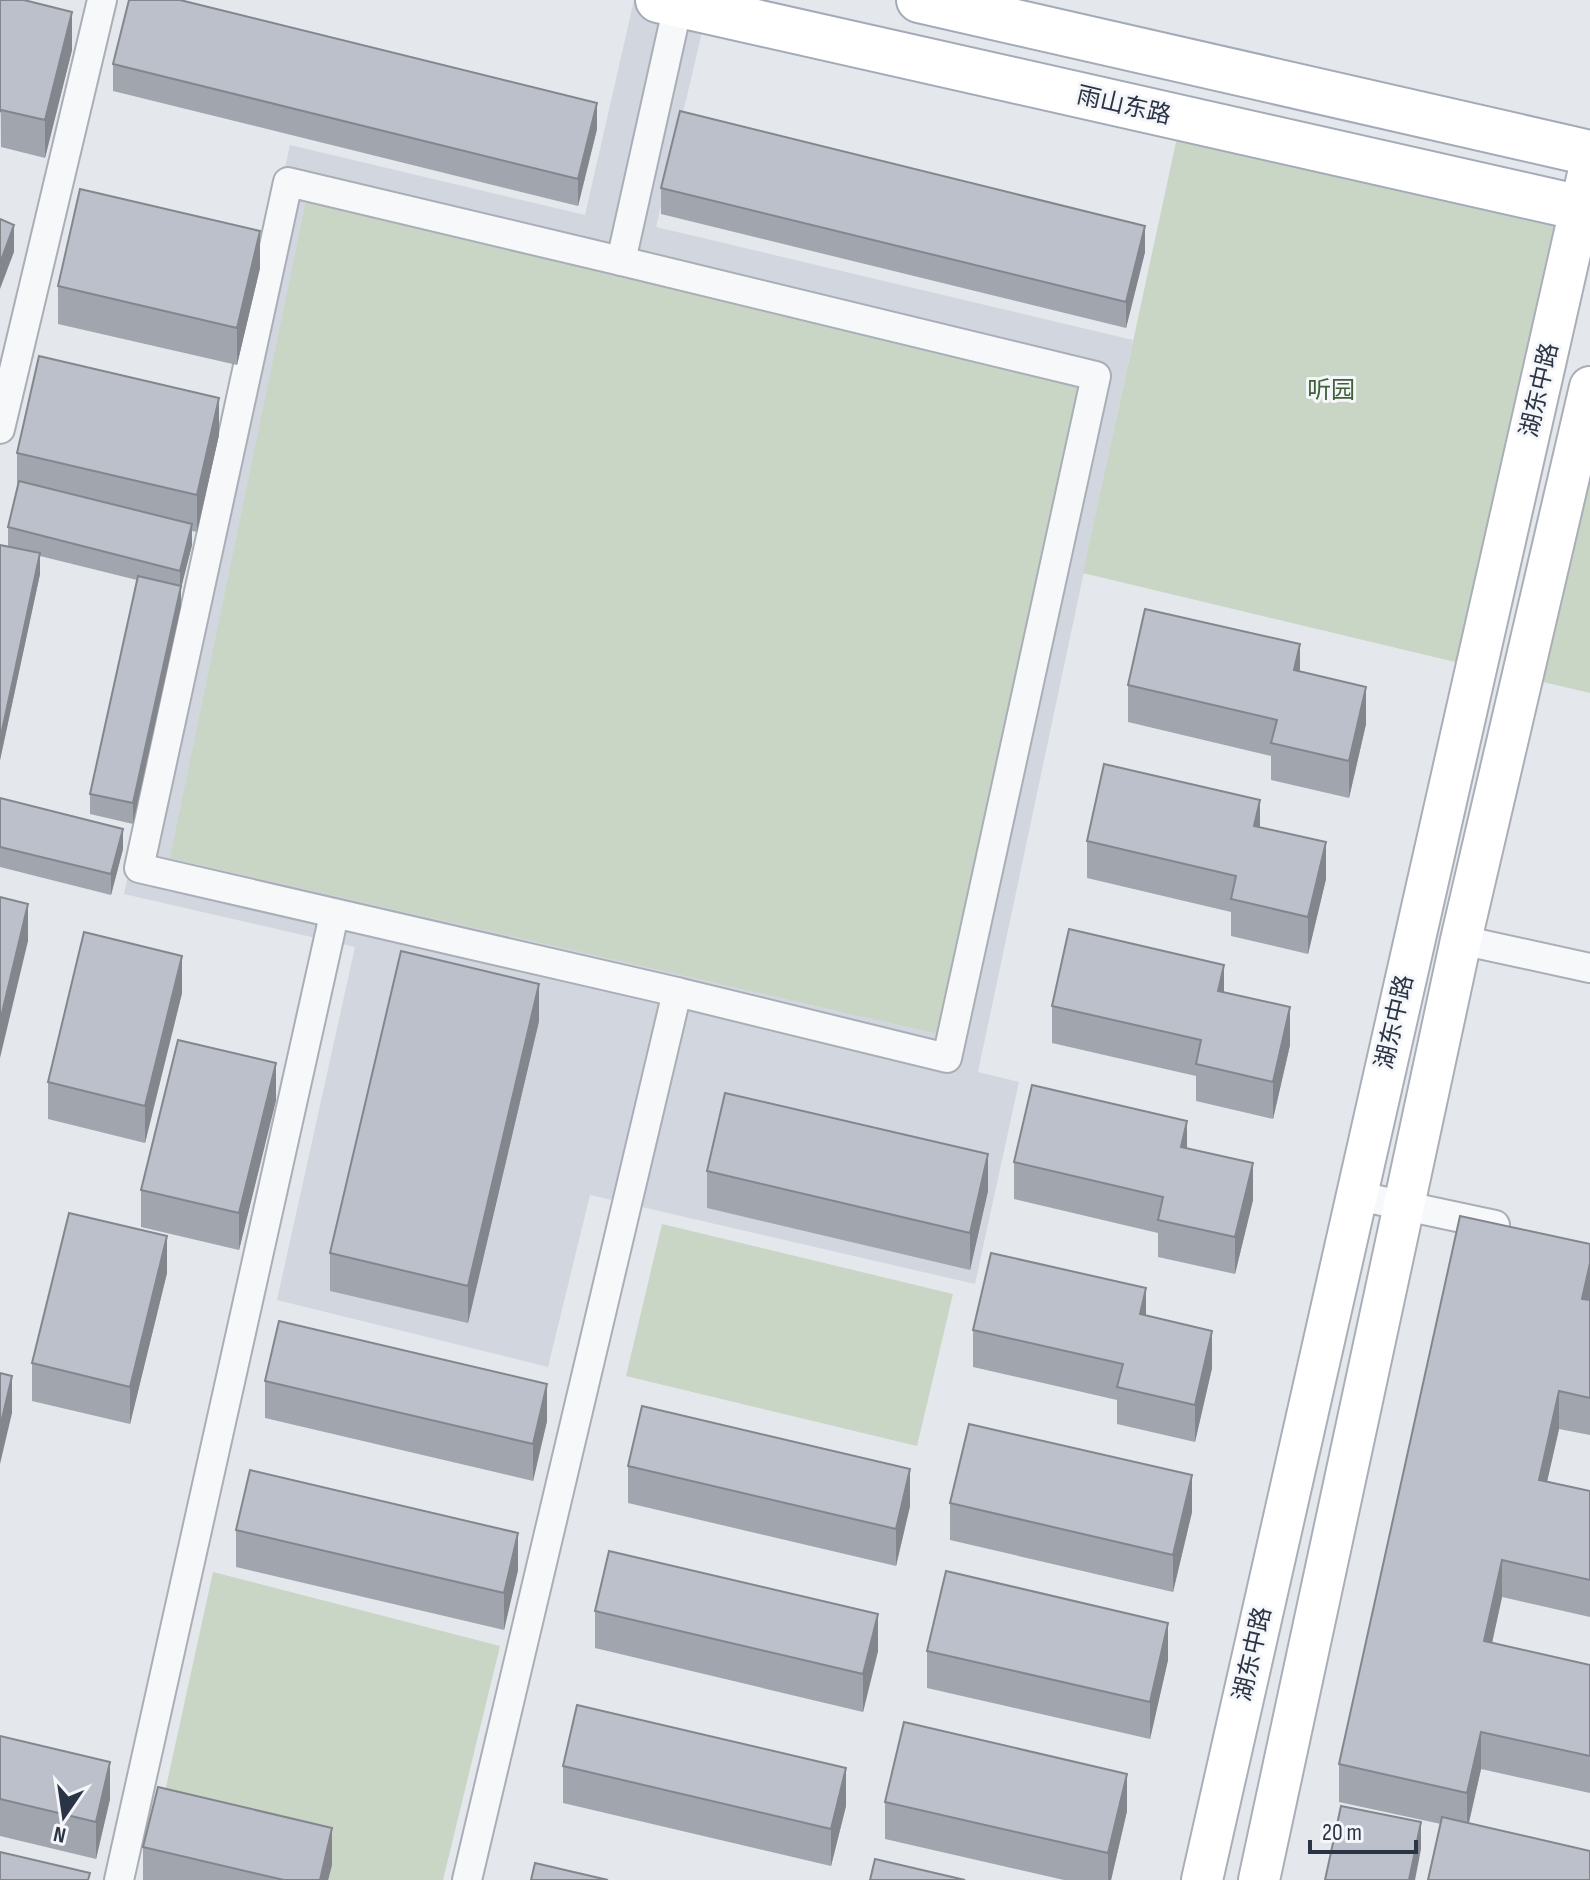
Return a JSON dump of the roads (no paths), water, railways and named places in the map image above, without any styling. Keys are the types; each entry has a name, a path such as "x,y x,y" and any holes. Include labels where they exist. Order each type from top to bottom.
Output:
{"main road":[{"path":"919,0 1590,153"},
{"name":"雨山东路","path":"668,2 1585,208"},
{"name":"湖东中路","path":"1202,1880 1354,1195 1585,208 1590,165"},
{"name":"湖东中路","path":"1259,1880 1461,940 1590,387"}],"street":[{"path":"0,429 102,0"},
{"path":"621,261 668,2"},
{"path":"288,182 1096,376 947,1058 677,992 334,915 139,868 288,182"},
{"path":"119,1880 334,915"},
{"path":"1461,940 1590,968"},
{"path":"467,1880 677,992"},
{"path":"1354,1195 1528,1232"}],"park label":[{"name":"听园","path":"1331,390"}]}
